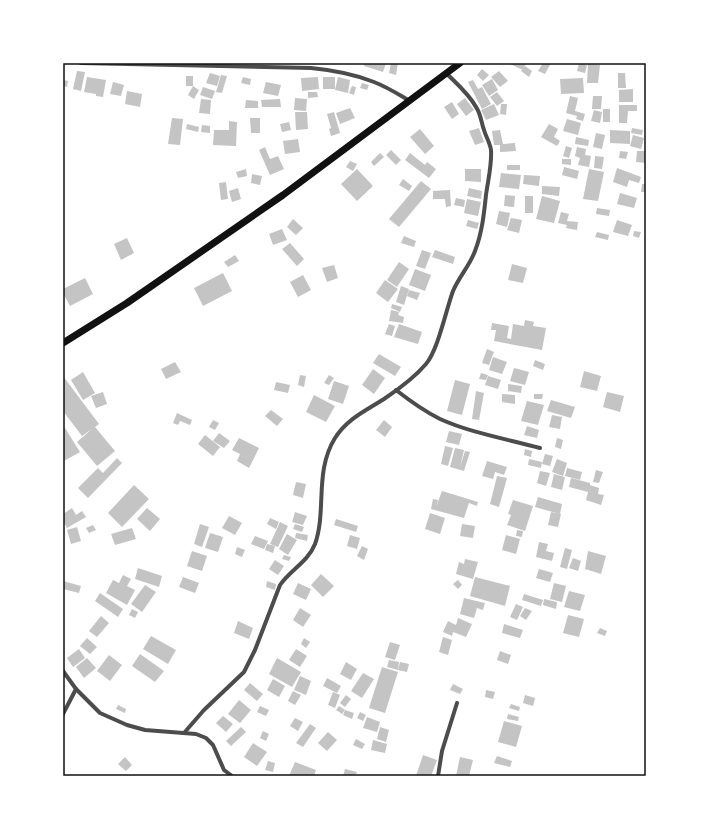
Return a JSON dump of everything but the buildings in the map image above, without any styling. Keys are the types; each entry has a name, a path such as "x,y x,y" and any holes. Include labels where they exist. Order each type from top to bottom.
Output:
{"main road":[{"path":"63,343 127,303 283,195 460,63"}],"street":[{"path":"81,63 284,65 336,71 362,78 388,88 410,101"},
{"path":"184,733 204,710 244,672 255,650 280,585 285,578 312,552 319,523 322,472 328,451 334,439 343,426 354,417 396,390 427,363 433,352 453,291 459,278 475,253 483,224 490,172 491,149 477,107 446,73"},
{"path":"396,390 411,402 439,418 454,424 540,448"},
{"path":"63,671 76,689 100,713 117,722 145,730 196,734 206,738 213,745 224,770 232,776"},
{"path":"63,714 76,689"},
{"path":"438,776 442,750 457,703"}]}
